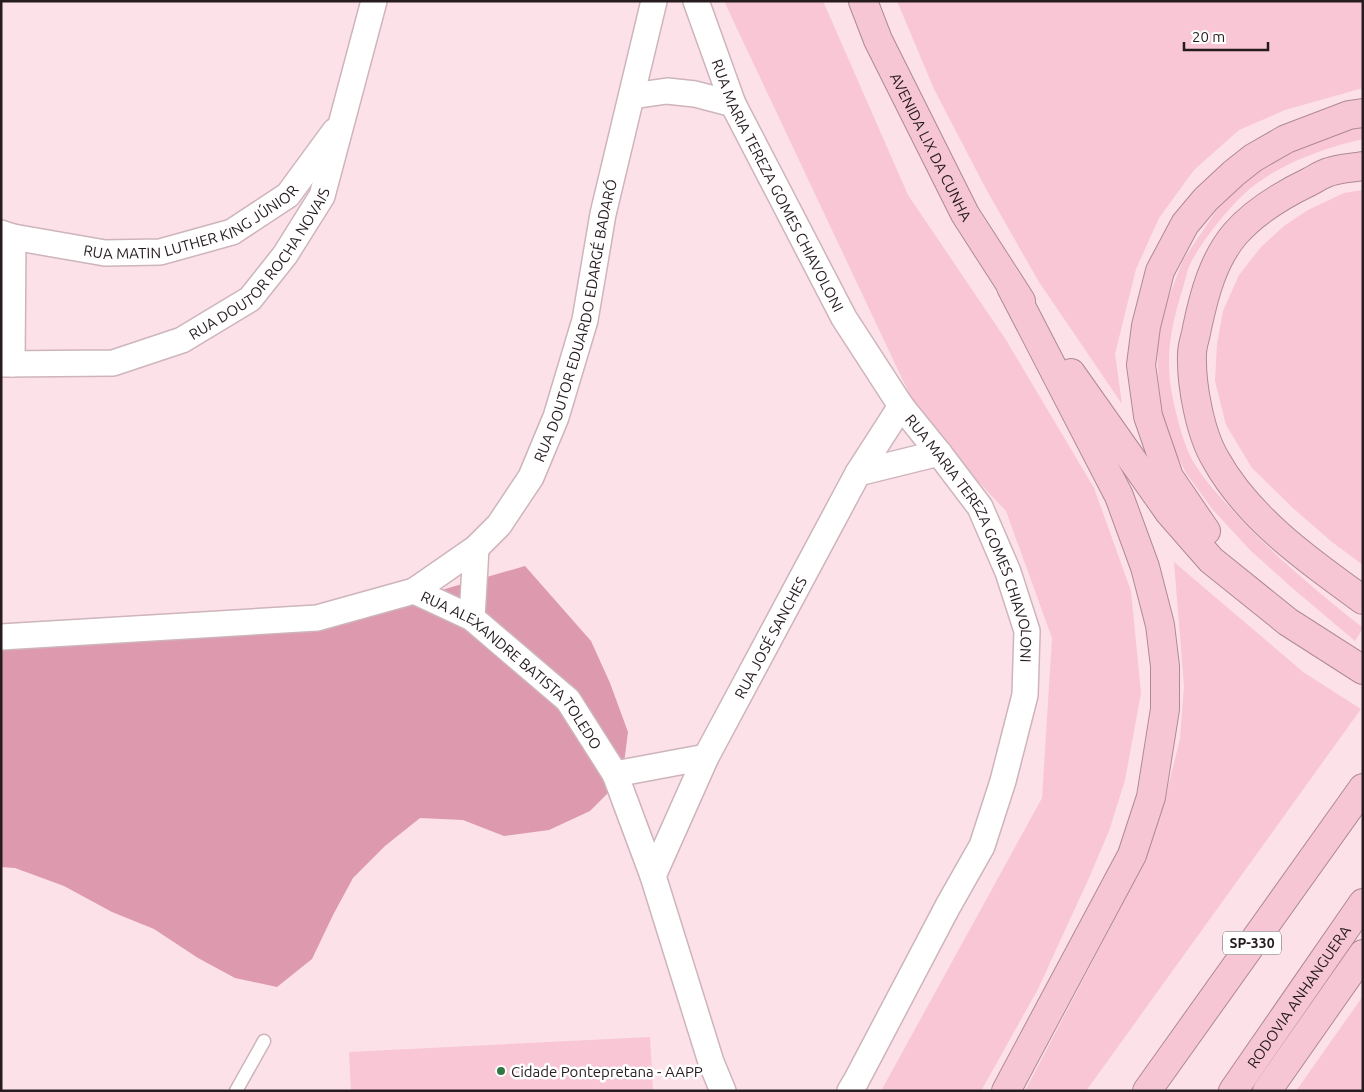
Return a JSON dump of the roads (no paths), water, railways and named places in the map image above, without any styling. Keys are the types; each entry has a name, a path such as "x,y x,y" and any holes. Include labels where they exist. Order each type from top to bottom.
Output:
{"highway":[{"name":"AVENIDA LIX DA CUNHA","path":"864,1 878,40 965,214 1011,287"},
{"path":"1288,622 1202,527 1169,477 1148,416 1141,365 1146,326 1160,271 1185,224 1206,198 1234,172 1286,139 1349,115 1363,112"},
{"path":"1363,166 1329,172 1286,193 1259,212 1235,235 1216,264 1202,302 1192,353 1196,399 1204,431 1215,460 1238,492 1262,519 1317,567 1363,600"},
{"path":"1011,287 1169,512 1211,560 1288,622 1356,666"},
{"path":"1006,1091 1132,855 1151,797 1164,709 1165,675 1160,624 1145,567 1119,496 1011,287"},
{"name":"SP-330","path":"1147,1091 1361,790"},
{"name":"RODOVIA ANHANGUERA","path":"1233,1091 1363,903"},
{"path":"1267,1091 1363,954"}],"street":[{"name":"RUA DOUTOR ROCHA NOVAIS","path":"7,364 113,363 182,340 250,299 285,255 322,196 374,1"},
{"name":"RUA DOUTOR EDUARDO EDARGÉ BADARÓ","path":"414,591 476,548 499,525 531,477 556,418 585,320 603,214 654,1"},
{"name":"RUA MARIA TEREZA GOMES CHIAVOLONI","path":"696,1 734,104 844,318 901,406 939,452 980,507 1008,572 1027,631 1025,695 1003,780 982,846 850,1091"},
{"path":"632,96 667,91 695,94 734,104"},
{"name":"RUA MATIN LUTHER KING JÚNIOR","path":"7,235 105,253 160,252 232,232 288,195 344,118"},
{"path":"7,235 7,364"},
{"name":"RUA JOSÉ SANCHES","path":"653,876 706,757 858,473 901,406"},
{"path":"858,473 939,452"},
{"path":"472,618 476,548"},
{"name":"RUA ALEXANDRE BATISTA TOLEDO","path":"1,637 317,618 414,591 472,618 568,700 615,774 653,876 711,1062 723,1091"},
{"path":"615,774 706,757"}],"lane":[{"path":"236,1091 264,1041"}],"place":[{"name":"Cidade Pontepretana - AAPP","path":"501,1071"}]}
